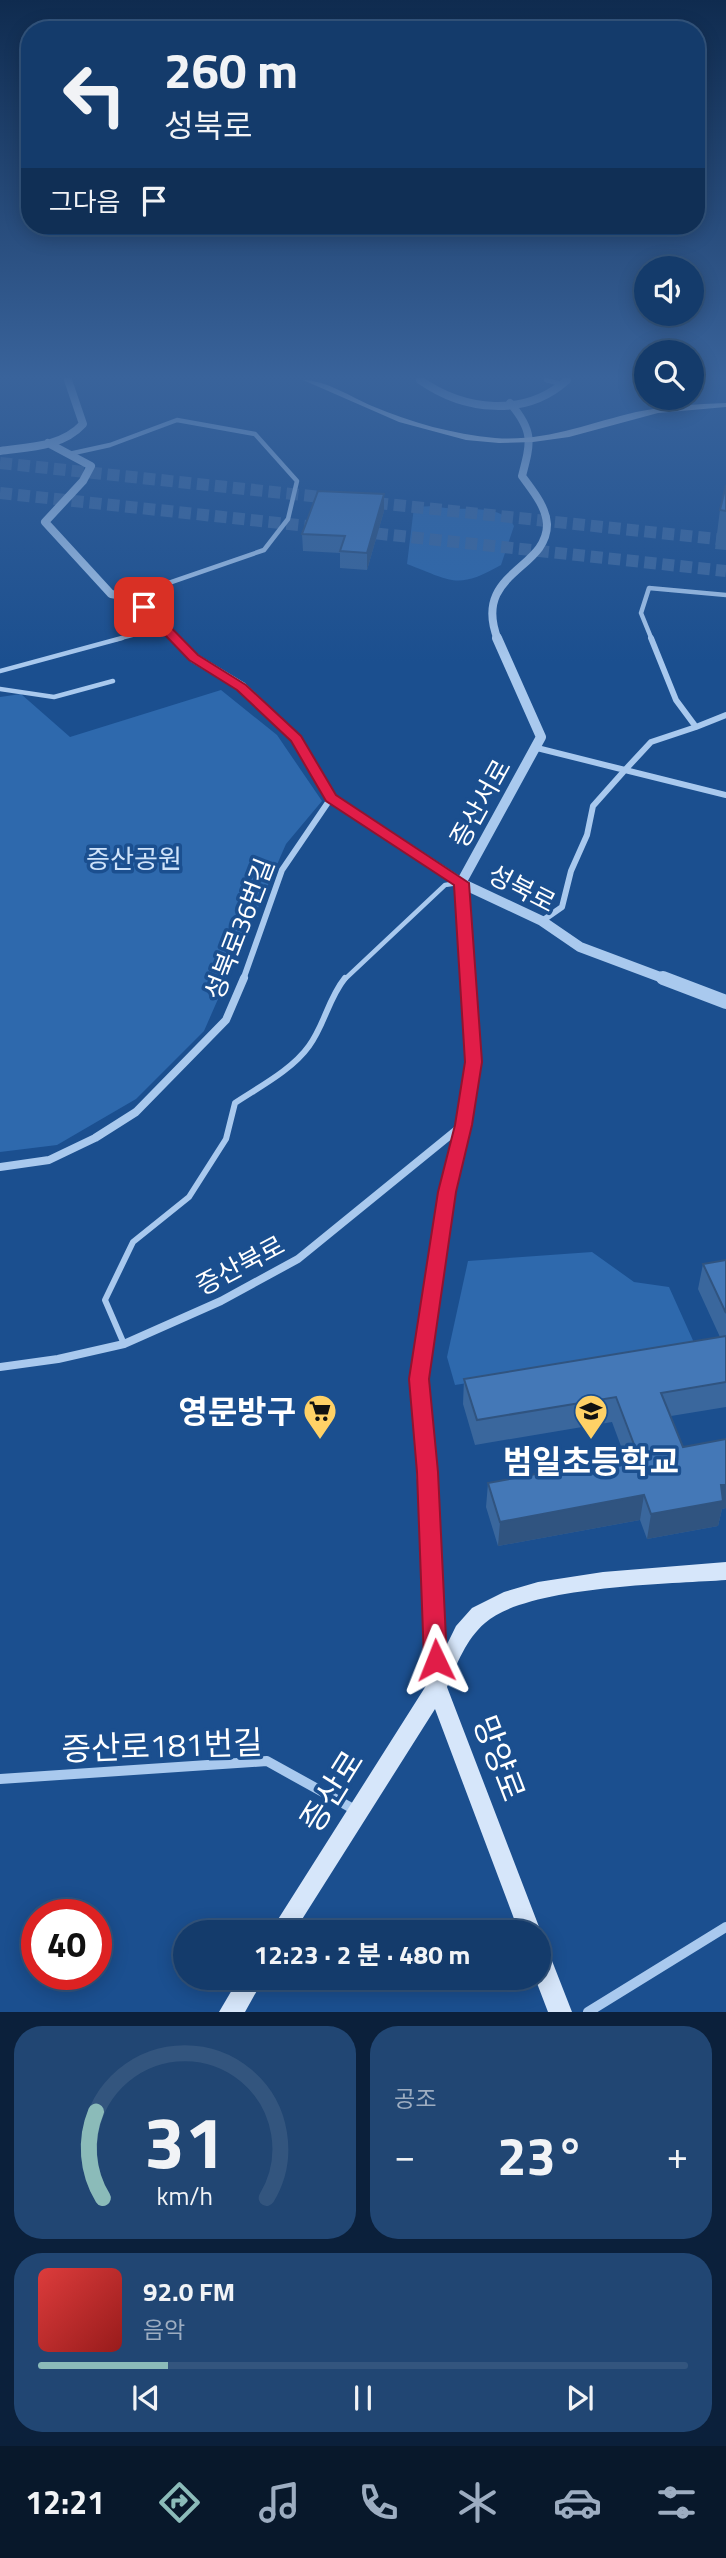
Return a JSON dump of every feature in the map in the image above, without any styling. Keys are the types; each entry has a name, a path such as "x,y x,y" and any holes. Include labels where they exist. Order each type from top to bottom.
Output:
{"main road":[{"path":"437,1686 458,1639 488,1608 543,1589 726,1571"},
{"name":"증산로","path":"289,1920 437,1686"},
{"name":"망양로","path":"437,1686 525,1920"},
{"path":"551,1988 560,2012"},
{"path":"231,2012 245,1990"}],"street":[{"name":"성북로","path":"87,474 45,522 111,594 128,597 144,607 194,658 242,687 296,739 331,798 461,883 542,921 580,947 726,1002"},
{"path":"128,597 264,550 274,541 296,503 297,481 291,474"},
{"name":"증산서로","path":"437,1686 428,1472 419,1379 447,1192 463,1125 473,1062 461,883 541,737 489,618 495,595 545,536 550,523 539,498 523,474"},
{"path":"696,727 676,700 640,613 649,589 726,595"},
{"path":"542,921 562,907 571,871 587,835 593,806 651,742 726,715"},
{"path":"537,748 726,795"},
{"name":"성북로36번길","path":"0,1167 48,1160 95,1138 136,1112 226,1020 254,956 282,870 331,798"},
{"name":"증산북로","path":"0,1367 58,1359 124,1344 221,1301 298,1259 463,1125"},
{"name":"증산로181번길","path":"0,1779 267,1761 357,1812"},
{"path":"589,2012 726,1927"}],"lane":[{"path":"0,671 163,627"},
{"path":"0,689 54,697 113,681"},
{"path":"124,1344 105,1300 133,1242 189,1196 226,1139 234,1102 279,1073 309,1048 323,1023 331,994 349,974 445,885 461,883"}],"green space":[{"path":"414,507 478,509 500,513 508,518 514,526 501,565 474,578 454,580 407,564"},
{"name":"증산공원","path":"221,690 277,735 322,801 286,844 204,1031 136,1099 57,1145 0,1152 0,697 21,694 70,737"},
{"path":"592,1252 634,1282 669,1287 696,1347 455,1385 447,1357 468,1261"}],"building":[{"path":"726,485 726,511 720,510"},
{"path":"318,491 384,494 367,553 340,551 345,536 302,534"},
{"path":"726,1260 726,1313 703,1264"},
{"path":"726,1336 726,1382 661,1393 683,1447 726,1439 726,1485 721,1485 723,1501 651,1514 644,1495 500,1522 488,1483 638,1455 616,1397 477,1420 464,1379"}],"tunnel":[{"path":"103,474 726,540"},
{"path":"0,493 726,571"}],"place":[{"name":"영문방구","path":"320,1441"},
{"name":"범일초등학교","path":"591,1441"}],"route":[{"path":"144,607 194,658 242,687 296,739 331,798 461,883 470,979 473,1062 463,1125 447,1192 419,1379 428,1472 436,1660"}]}
